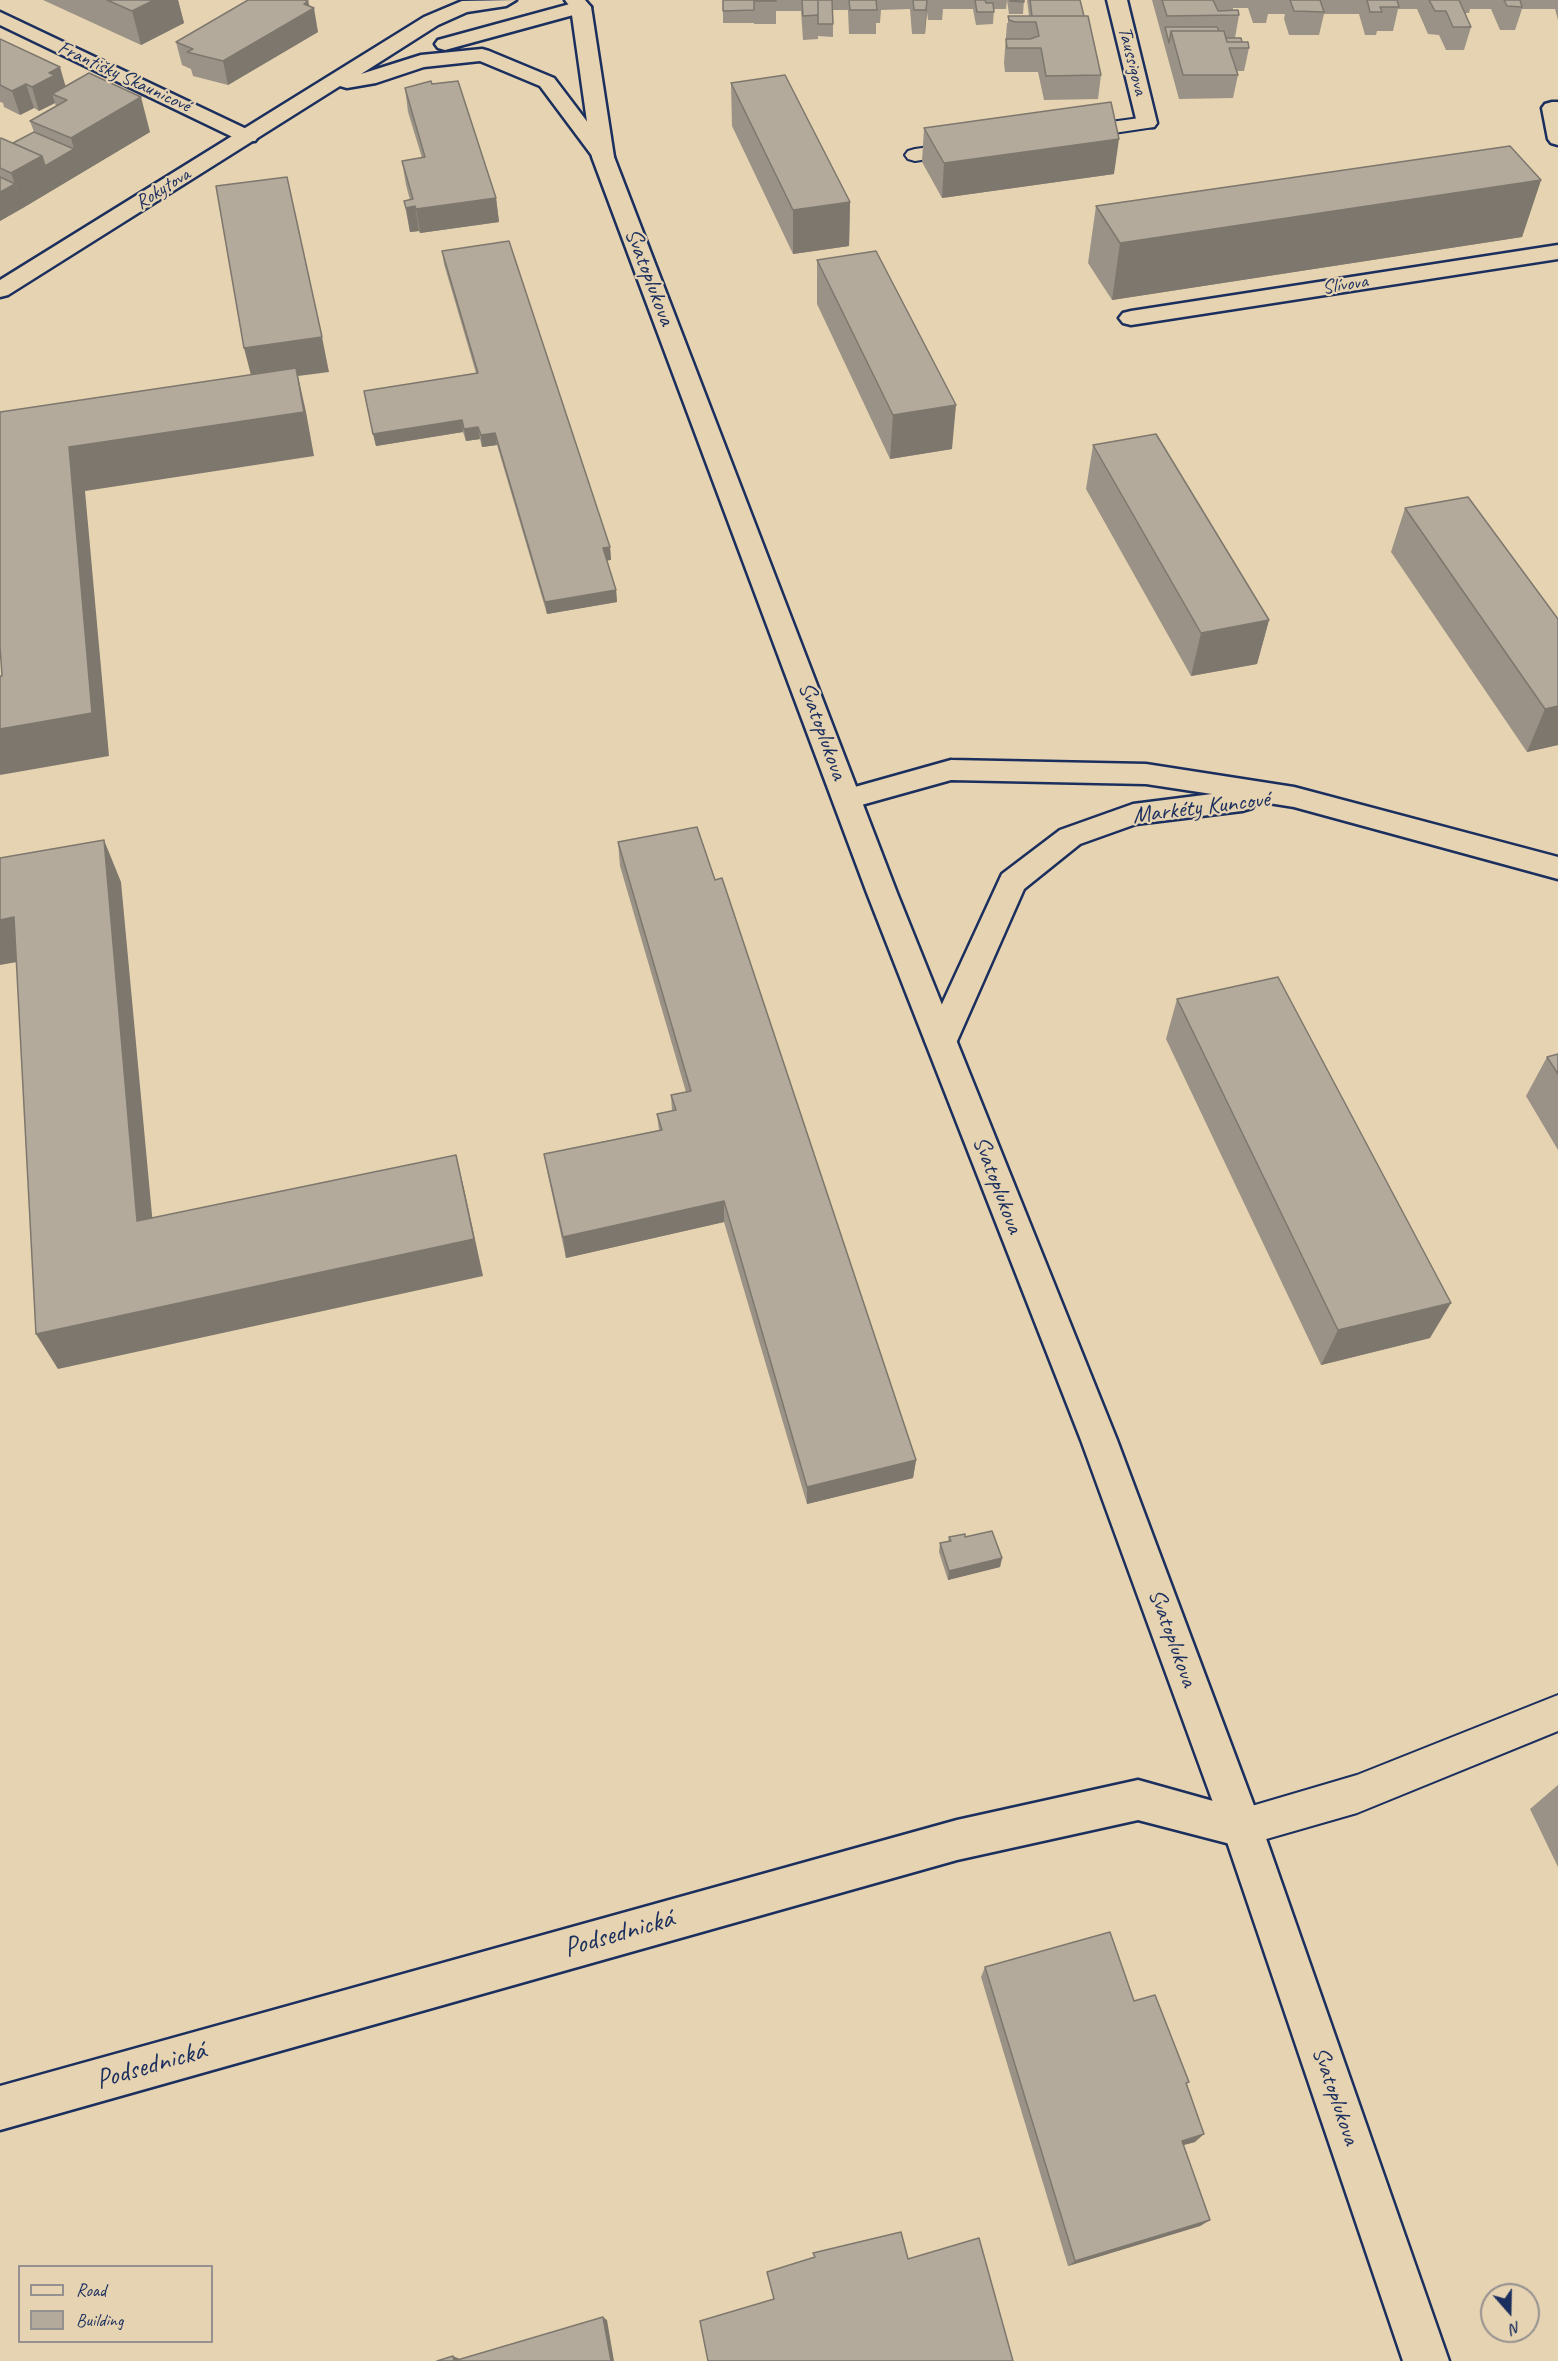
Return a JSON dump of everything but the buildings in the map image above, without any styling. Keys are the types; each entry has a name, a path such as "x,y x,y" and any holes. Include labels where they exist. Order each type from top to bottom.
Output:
{"main road":[{"path":"325,87 335,65 440,0"},
{"path":"325,87 431,21 462,7 506,0"},
{"path":"532,0 581,2"},
{"name":"Taussigova","path":"1117,0 1147,123"},
{"path":"325,87 400,56 581,2"},
{"name":"Svatoplukova","path":"581,2 603,157 846,799 1099,1440 1242,1827 1426,2361"},
{"name":"Františky Skaunicové","path":"0,18 248,136"},
{"path":"325,87 376,77 421,62 482,55 547,82 603,157"},
{"name":"Rokytova","path":"0,290 325,87"},
{"path":"1558,108 1552,108 1558,138"},
{"name":"Slívova","path":"1131,318 1558,252"},
{"name":"Markéty Kuncové","path":"846,799 951,770 1146,774 1294,797 1558,868"},
{"name":"Markéty Kuncové","path":"941,1041 1012,882 1071,837 1133,814 1205,803 1294,797"},
{"name":"Podsednická","path":"0,2108 968,1837 1138,1800 1242,1827"}],"lane":[{"path":"1051,136 1147,123"},
{"path":"915,155 983,146"},
{"path":"1242,1827 1357,1794 1558,1713"}]}
